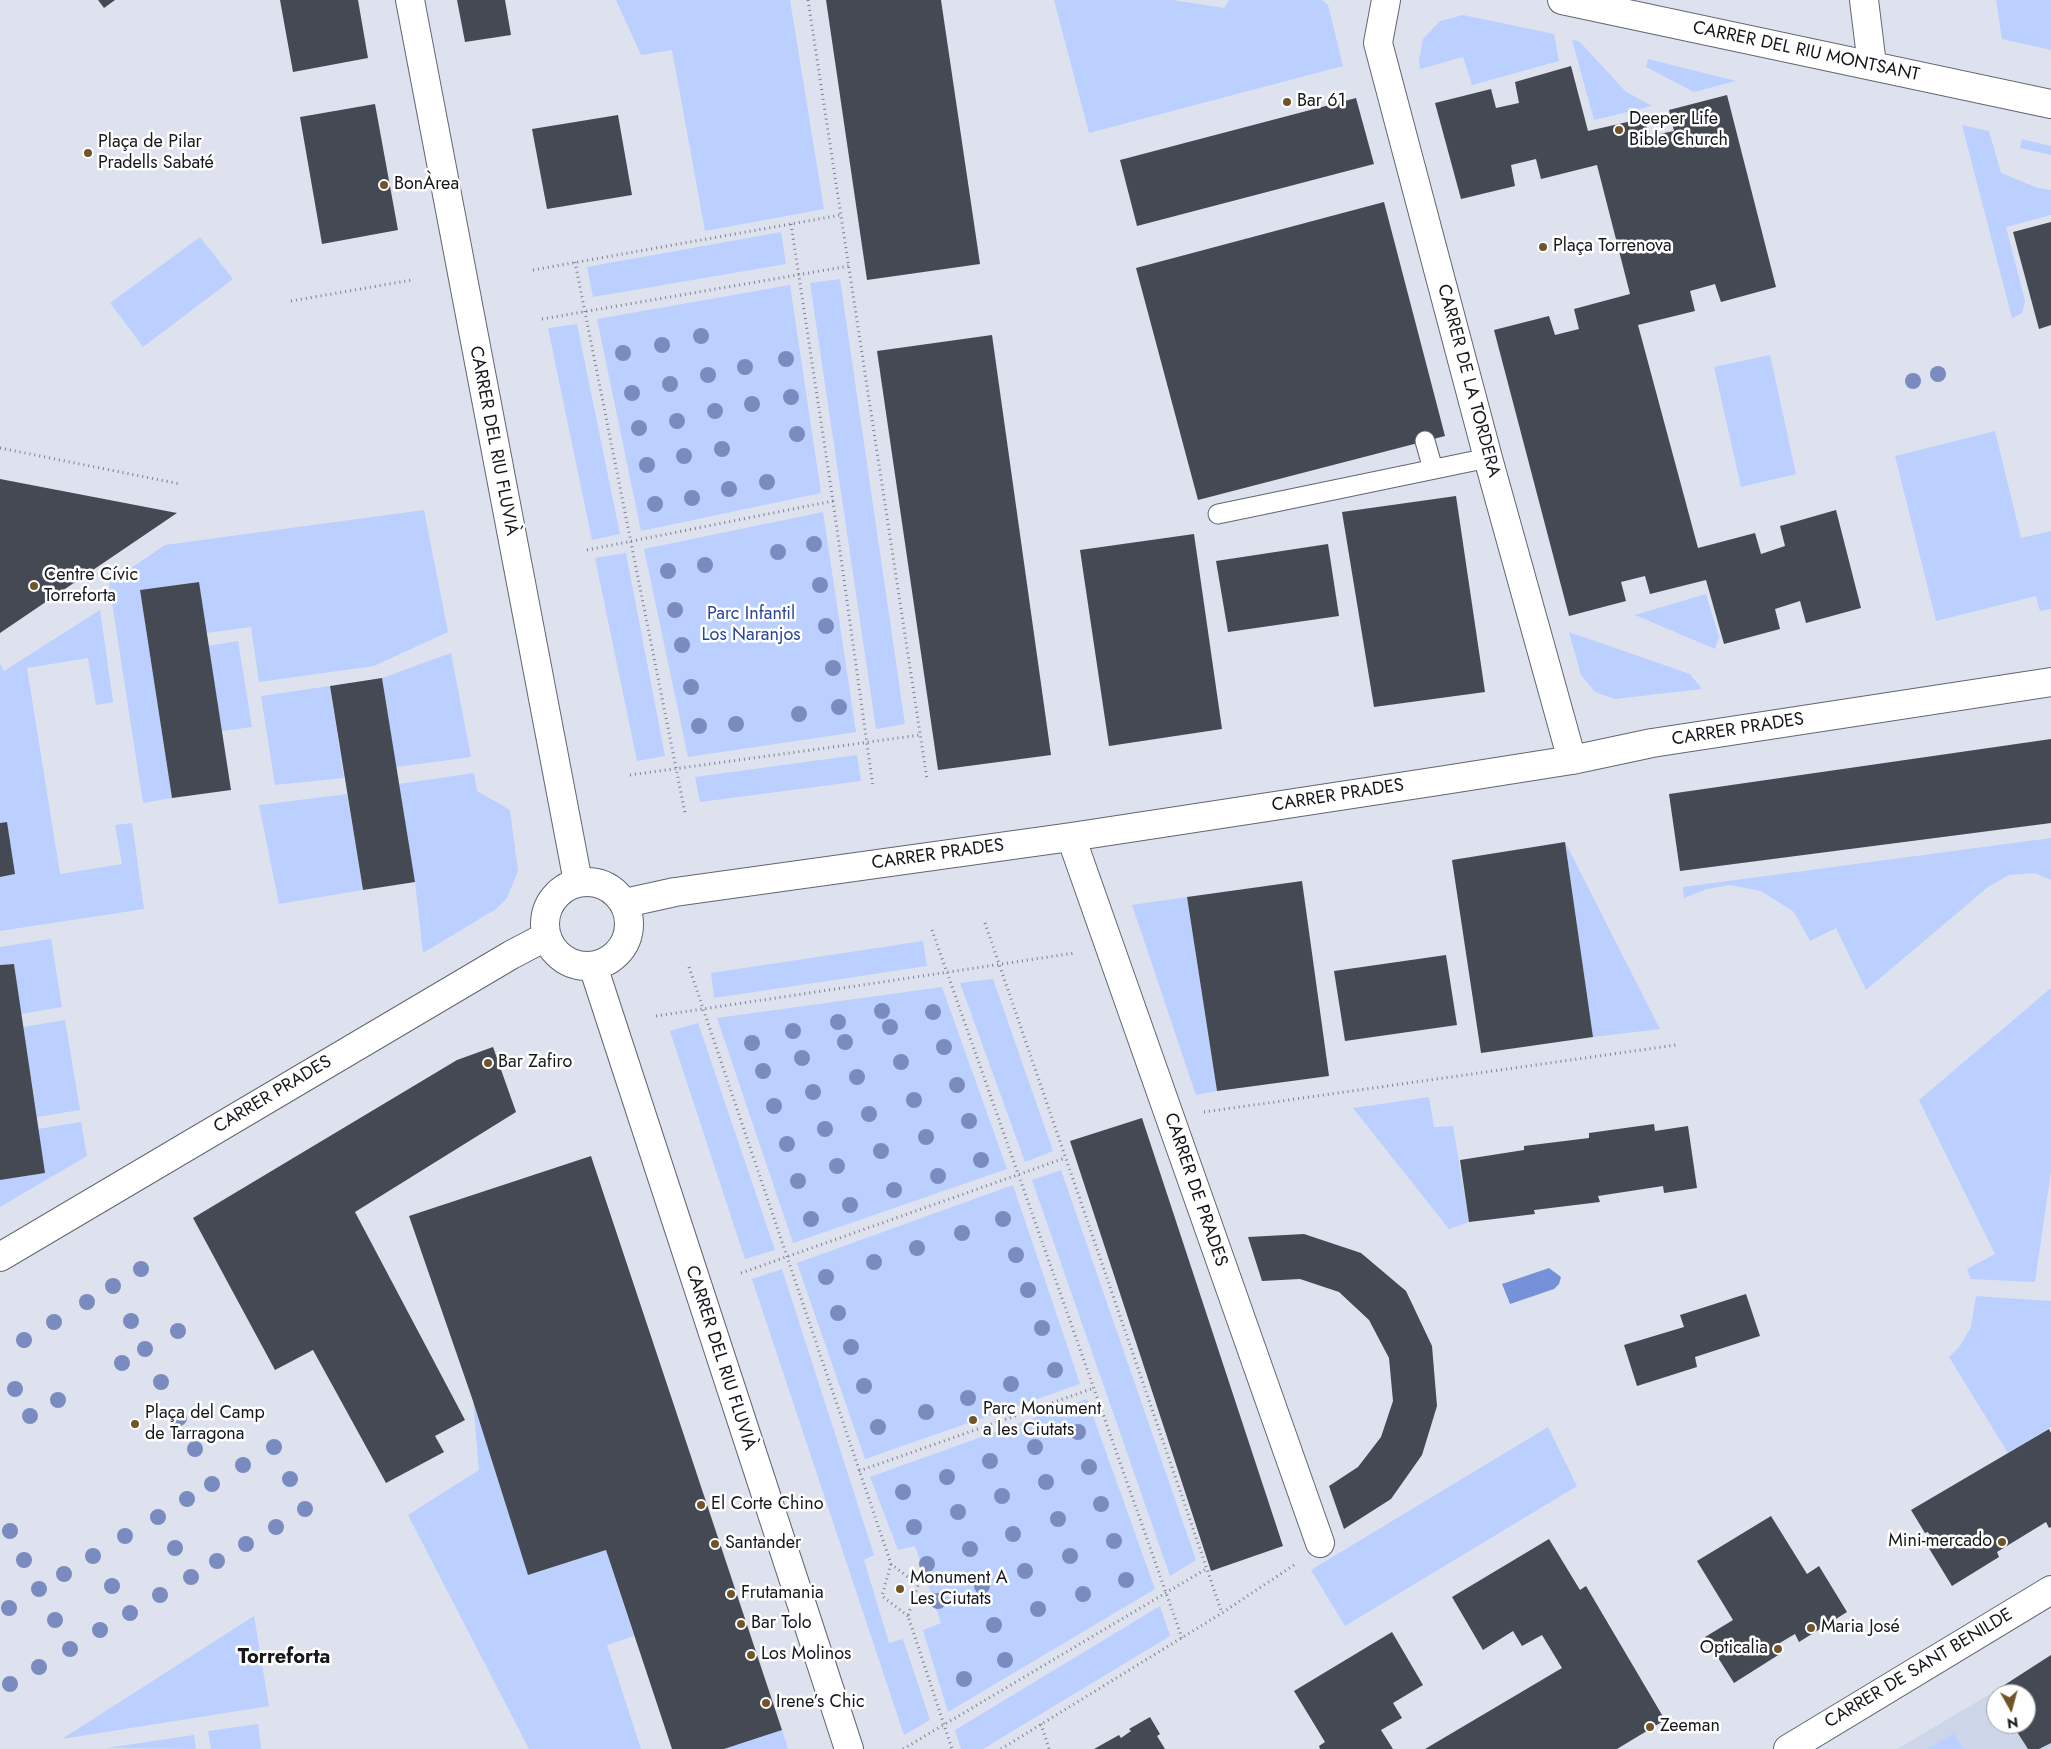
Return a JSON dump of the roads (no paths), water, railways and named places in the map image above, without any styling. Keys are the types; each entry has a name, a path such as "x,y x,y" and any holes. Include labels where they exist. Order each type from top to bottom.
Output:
{"street":[{"name":"CARRER DEL RIU FLUVIÀ","path":"410,0 578,882"},
{"name":"CARRER DE LA TORDERA","path":"1386,0 1378,42 1488,458 1572,760"},
{"name":"CARRER DEL RIU MONTSANT","path":"1562,0 2051,104"},
{"path":"1864,0 1872,65"},
{"name":"CARRER PRADES","path":"625,903 675,892 1071,837 1572,760 1652,743 2051,682"},
{"name":"CARRER DE PRADES","path":"1071,837 1320,1543"},
{"path":"578,882 594,882 609,887 625,903 628,913 629,930 624,945 613,957 593,966 567,961 554,950 547,936 545,919 550,903 562,890 578,882"},
{"name":"CARRER PRADES","path":"0,1257 511,955 547,936"},
{"name":"CARRER DEL RIU FLUVIÀ","path":"593,966 849,1749"},
{"name":"CARRER DE SANT BENILDE","path":"1788,1749 2051,1590"}],"lane":[{"path":"1425,441 1433,469"},
{"path":"1218,514 1488,458"}],"place":[{"name":"Bar 61","path":"1287,102"},
{"name":"Deeper Life Bible Church","path":"1619,130"},
{"name":"Plaça de Pilar Pradells Sabaté","path":"88,153"},
{"name":"BonÀrea","path":"384,185"},
{"name":"Plaça Torrenova","path":"1543,247"},
{"name":"Centre Cívic Torreforta","path":"34,586"},
{"name":"Bar Zafiro","path":"488,1063"},
{"name":"Parc Monument a les Ciutats","path":"973,1420"},
{"name":"Plaça del Camp de Tarragona","path":"135,1424"},
{"name":"El Corte Chino","path":"701,1505"},
{"name":"Mini-mercado","path":"2002,1542"},
{"name":"Santander","path":"715,1544"},
{"name":"Monument A Les Ciutats","path":"900,1589"},
{"name":"Frutamania","path":"731,1594"},
{"name":"Bar Tolo","path":"741,1624"},
{"name":"Maria José","path":"1811,1628"},
{"name":"Opticalia","path":"1778,1649"},
{"name":"Los Molinos","path":"751,1655"},
{"name":"Irene’s Chic","path":"766,1703"},
{"name":"Zeeman","path":"1650,1727"}],"district":[{"name":"Torreforta","path":"284,1658"}],"park label":[{"name":"Parc Infantil Los Naranjos","path":"751,625"}]}
